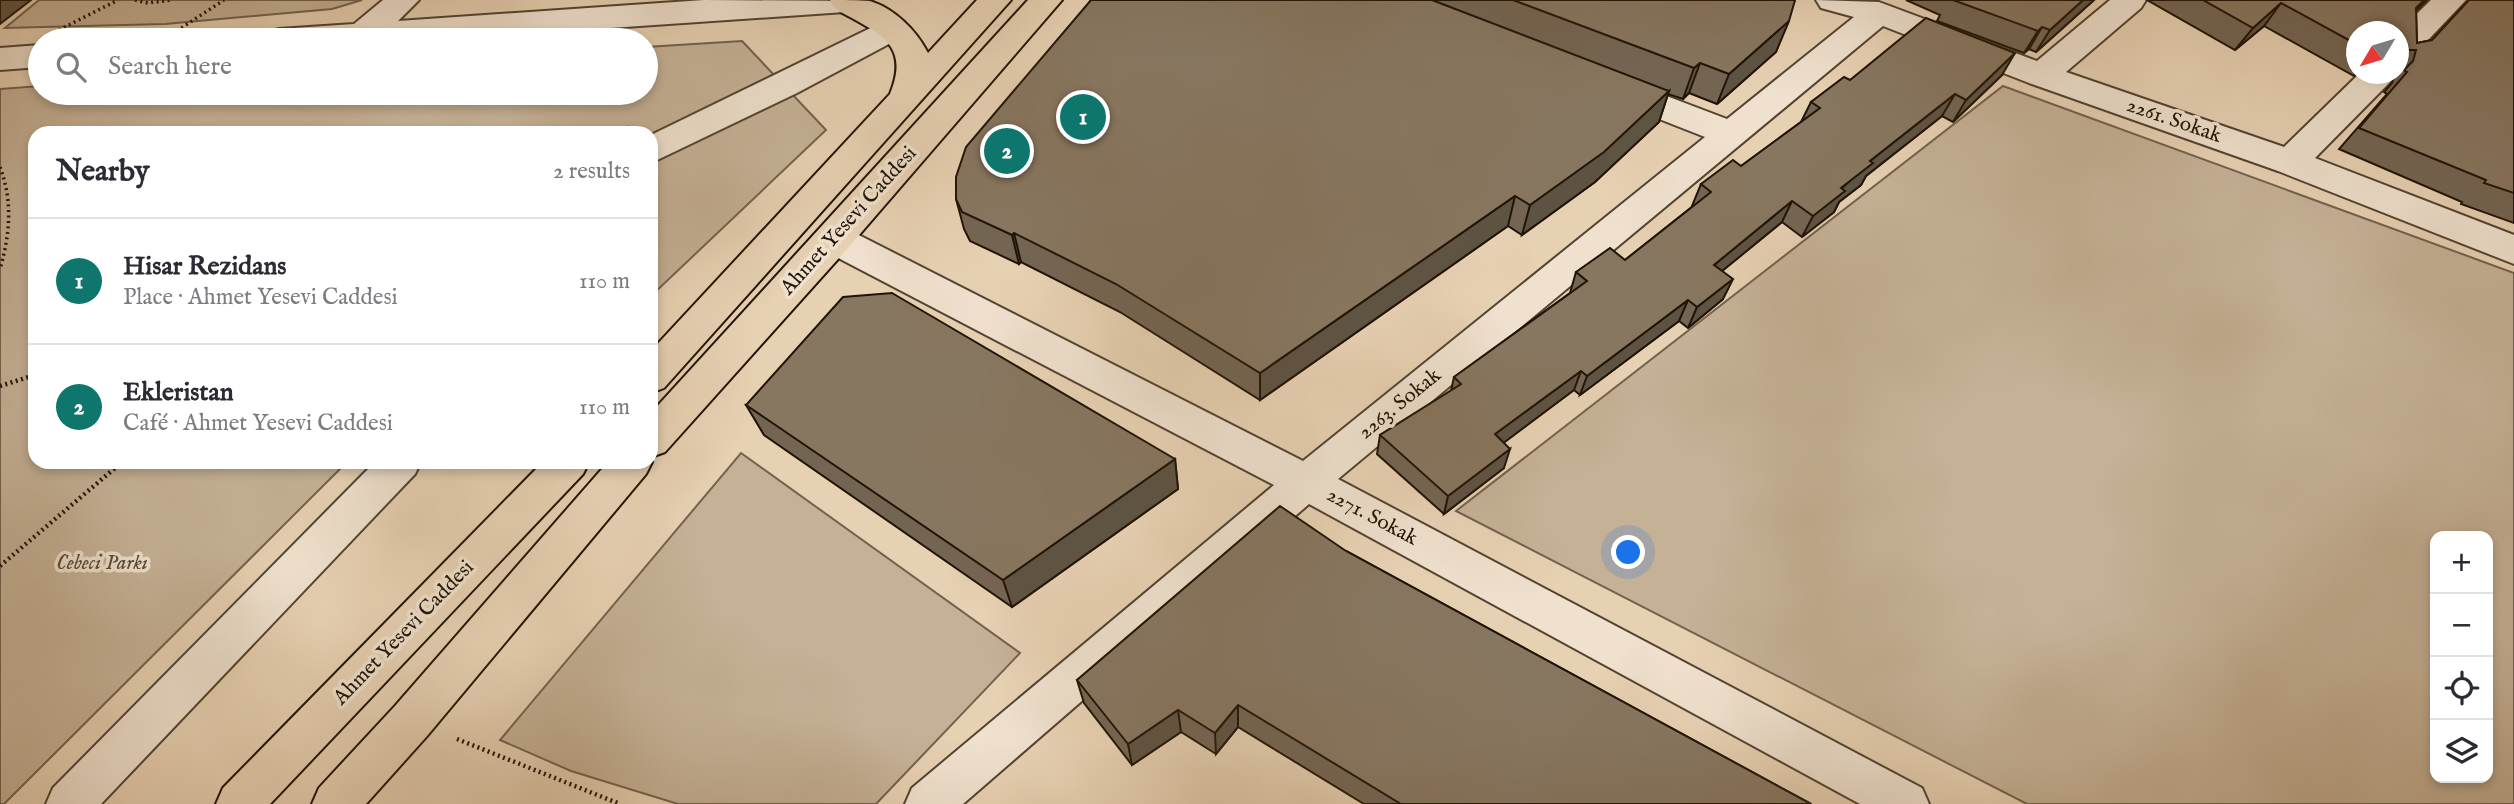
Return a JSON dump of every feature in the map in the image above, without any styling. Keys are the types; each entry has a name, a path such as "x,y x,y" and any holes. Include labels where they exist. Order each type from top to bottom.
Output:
{"main road":[{"path":"845,1 855,0"},
{"name":"Ahmet Yesevi Caddesi","path":"658,365 995,0"},
{"name":"Ahmet Yesevi Caddesi","path":"658,432 1046,0"},
{"path":"845,1 891,29 911,51 914,65 903,102"},
{"name":"Ahmet Yesevi Caddesi","path":"239,804 562,469"},
{"path":"335,804 411,721 626,469"}],"street":[{"path":"369,28 403,0"},
{"name":"2261. Sokak","path":"1832,0 1878,13 2041,75 2290,162 2514,250"},
{"path":"2041,75 2130,0"},
{"path":"2409,42 2450,0"},
{"path":"461,28 845,1"},
{"name":"2263. Sokak","path":"928,804 1306,482 1878,13"},
{"path":"658,147 785,85 891,29"},
{"path":"0,59 28,57"},
{"path":"1591,79 1731,134"},
{"path":"2290,162 2368,84"},
{"name":"2271. Sokak","path":"834,239 1306,482 1906,804"},
{"path":"69,804 394,469"}],"path":[{"path":"135,0 148,3 172,0"},
{"path":"181,28 224,0"},
{"path":"0,167 5,179 11,229 0,270"},
{"path":"0,386 28,377"},
{"path":"0,566 114,469"},
{"path":"411,721 620,804"}],"green space":[{"path":"39,0 362,0 332,9 165,24 5,28"},
{"name":"Cebeci Parkı","path":"742,41 826,130 658,289 658,126 28,126 28,469 340,469 4,804 0,804 0,89 28,87 28,105 658,105 658,46"},
{"path":"2003,86 2514,273 2514,804 2027,804 1456,511"},
{"path":"741,453 1020,653 876,804 678,804 571,771 500,740"}],"building":[{"path":"1091,0 1432,0 1669,91 1604,152 1530,205 1515,196 1260,373 1116,284 1014,233 1012,235 962,212 956,199 956,177 966,147"},
{"path":"1513,0 1795,0 1789,21 1729,74 1700,63 1694,68"},
{"path":"1953,0 2083,0 2050,30 2042,27 2038,31"},
{"path":"2203,0 2424,0 2416,8 2417,43 2432,40 2469,0 2514,0 2514,193 2484,183 2486,180 2359,128 2397,84 2409,84 2409,65 2416,50 2409,50 2409,21 2346,21 2346,39 2281,3 2253,28"},
{"path":"1926,18 2015,53 1966,100 1955,94 1870,161 1873,163 1841,188 1845,191 1813,216 1792,201 1714,265 1733,279 1697,307 1688,300 1587,376 1581,371 1495,434 1510,449 1448,496 1380,435 1461,384 1454,377 1587,281 1576,272 1610,248 1625,260 1711,192 1701,184 1733,160 1741,166 1820,108 1811,102 1844,77 1850,80"},
{"path":"892,293 1175,459 1003,580 746,405 843,297"},
{"path":"1280,506 1346,551 1811,804 1401,804 1238,705 1215,733 1178,710 1128,744 1077,680"}],"place":[{"name":"Hisar Rezidans","path":"1083,117"},
{"name":"Ekleristan","path":"1007,151"}]}
